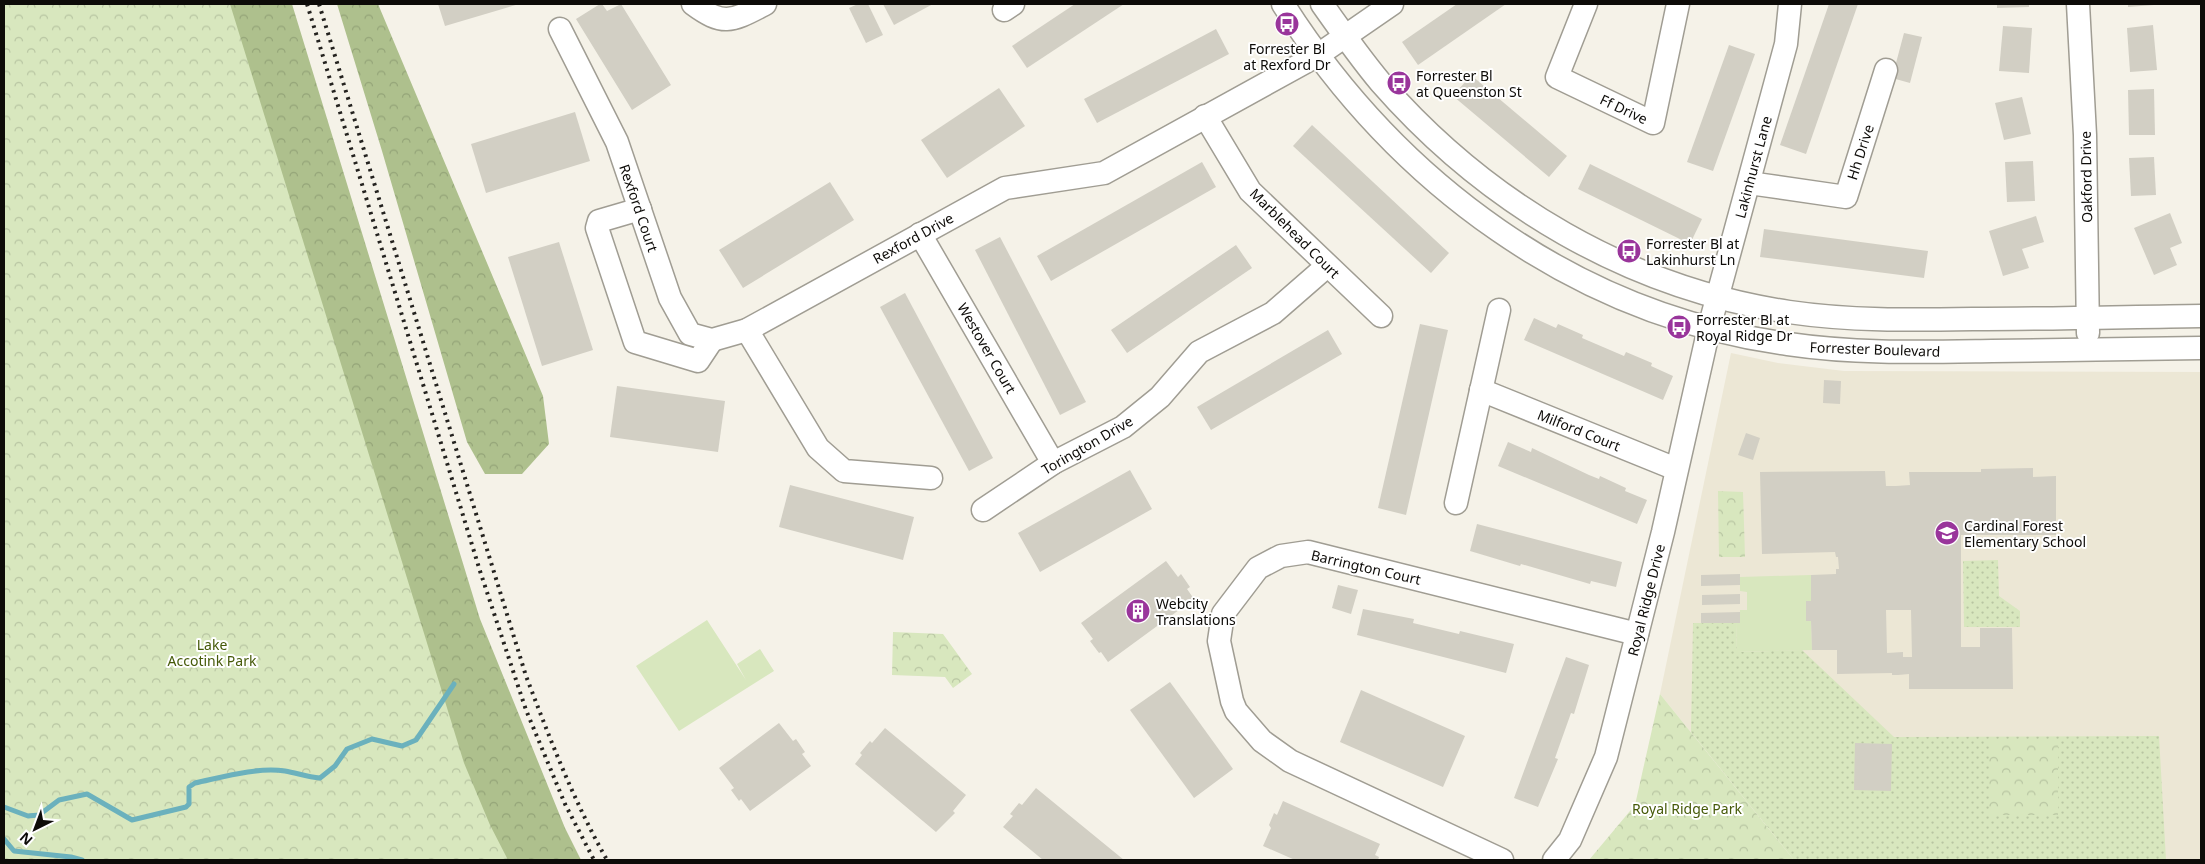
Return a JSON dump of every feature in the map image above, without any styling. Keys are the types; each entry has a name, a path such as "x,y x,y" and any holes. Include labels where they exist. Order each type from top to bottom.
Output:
{"street":[{"path":"693,4 708,15 730,21 765,4"},
{"name":"Forrester Boulevard","path":"1283,4 1318,55 1356,103 1412,162 1457,201 1493,227 1577,279 1627,301 1709,328 1785,344 1856,351 2201,348"},
{"path":"1322,4 1381,82 1441,145 1476,175 1511,200 1592,250 1639,271 1717,297 1790,312 1857,319 2201,316"},
{"name":"Rexford Drive","path":"746,330 1005,188 1104,173 1318,55 1392,4"},
{"name":"Ff Drive","path":"1586,4 1557,76 1653,122 1678,4"},
{"name":"Lakinhurst Lane","path":"1709,328 1786,44 1790,4"},
{"name":"Oakford Drive","path":"2078,4 2085,135 2088,350"},
{"name":"Rexford Court","path":"560,29 617,142 670,298 690,334 712,340"},
{"name":"Hh Drive","path":"1749,183 1846,197 1886,70"},
{"name":"Marblehead Court","path":"1205,116 1250,191 1381,316"},
{"path":"640,209 599,221 598,228 635,342 698,361 712,340 746,330 818,448 844,471 931,478"},
{"name":"Westover Court","path":"920,234 1053,463"},
{"name":"Torington Drive","path":"984,510 1053,463 1123,427 1160,397 1199,352 1273,313 1327,266"},
{"path":"1456,503 1499,310"},
{"name":"Royal Ridge Drive","path":"1554,860 1570,840 1606,757 1709,328"},
{"name":"Milford Court","path":"1481,390 1676,469"},
{"name":"Barrington Court","path":"1502,860 1294,764 1262,741 1236,711 1232,701 1219,641 1223,614 1258,568 1281,556 1308,552 1637,634"}],"shaded area":[{"name":"Cardinal Forest Elementary School","path":"1731,353 1778,363 1844,371 2201,372 2201,860 1794,860 1660,694"}],"green space":[{"name":"Lake Accotink Park","path":"4,4 292,4 480,619 565,828 581,860 4,860"},
{"name":"Lake Accotink Park","path":"4,4 230,4 464,763 490,825 508,860 4,860"},
{"path":"337,4 378,4 543,396 549,444 522,474 485,474 467,442"},
{"path":"1718,491 1743,492 1745,557 1719,557"},
{"path":"1998,560 1999,596 2020,611 2020,627 1964,627 1963,561"},
{"path":"1811,575 1811,601 1806,601 1806,621 1811,621 1812,650 1737,652 1736,623 1740,622 1740,610 1747,610 1747,592 1740,591 1740,577"},
{"path":"707,620 746,680 737,664 760,649 774,671 679,731 636,666"},
{"path":"1693,623 1736,623 1737,652 1802,650 1894,737 2159,736 2166,860 1794,860 1691,732"},
{"path":"893,632 943,634 972,674 953,688 945,677 892,675"},
{"name":"Royal Ridge Park","path":"1660,694 1794,860 1589,860 1635,805"},
{"path":"1989,740 2058,740 2058,815 1989,815"}],"building":[{"path":"438,4 519,4 445,26"},
{"path":"600,4 607,11 621,4 671,85 632,110 576,19"},
{"path":"858,4 868,4 883,35 866,43 849,8"},
{"path":"883,4 933,4 894,25"},
{"path":"1075,4 1124,4 1027,68 1012,46"},
{"path":"1457,4 1506,4 1418,65 1402,42"},
{"path":"1829,4 1858,4 1806,154 1780,145"},
{"path":"1997,4 2029,4 2029,7 1997,8"},
{"path":"2128,4 2154,4 2154,5 2128,7"},
{"path":"2153,25 2157,70 2130,72 2127,28"},
{"path":"2003,26 2032,28 2029,73 1999,71"},
{"path":"1216,29 1229,54 1097,123 1084,99"},
{"path":"1904,33 1922,37 1910,83 1892,78"},
{"path":"1729,45 1755,54 1713,171 1687,162"},
{"path":"1471,75 1567,156 1549,177 1453,96"},
{"path":"999,88 1025,126 947,178 921,140"},
{"path":"2154,89 2155,135 2129,135 2128,90"},
{"path":"2022,97 2031,134 2004,140 1995,103"},
{"path":"575,112 590,161 486,193 471,144"},
{"path":"1312,125 1449,253 1431,273 1293,146"},
{"path":"2154,157 2156,195 2131,196 2129,158"},
{"path":"2033,161 2035,201 2007,202 2005,162"},
{"path":"1202,162 1216,187 1051,281 1037,256"},
{"path":"1590,164 1702,219 1690,244 1578,189"},
{"path":"830,182 854,220 743,288 719,250"},
{"path":"2170,213 2182,243 2170,248 2177,265 2154,275 2134,228"},
{"path":"2036,216 2044,242 2022,249 2029,268 2003,276 1989,231"},
{"path":"1764,229 1928,251 1924,278 1760,257"},
{"path":"1000,237 1086,402 1060,415 975,250"},
{"path":"559,242 593,350 542,366 508,257"},
{"path":"1236,245 1252,268 1127,353 1111,330"},
{"path":"905,293 993,458 969,471 880,307"},
{"path":"1534,318 1556,328 1558,324 1583,335 1582,338 1624,356 1626,352 1652,363 1651,366 1673,376 1663,400 1524,340"},
{"path":"1420,324 1448,330 1406,515 1378,508"},
{"path":"1328,330 1342,354 1211,430 1197,407"},
{"path":"1824,380 1841,381 1840,404 1823,403"},
{"path":"617,386 725,401 718,452 610,437"},
{"path":"1746,433 1760,438 1753,460 1738,455"},
{"path":"1508,442 1531,452 1532,448 1599,479 1600,476 1626,488 1625,491 1647,500 1637,524 1498,466"},
{"path":"2033,468 2033,477 2056,476 2056,535 1961,535 1961,647 1980,647 1980,628 2012,628 2013,689 1909,689 1909,674 1837,674 1837,650 1812,650 1811,621 1806,621 1806,601 1811,601 1811,575 1836,574 1836,569 1839,569 1838,557 1836,557 1835,552 1762,554 1760,472 1885,471 1886,486 1896,486 1910,485 1909,472 1981,472 1981,469","holes":["1886,610 1911,610 1912,657 1903,657 1903,652 1887,653"]},
{"path":"1130,470 1152,509 1040,572 1018,533"},
{"path":"790,485 914,517 903,560 779,527"},
{"path":"1477,524 1622,562 1616,587 1591,581 1590,584 1470,551"},
{"path":"1964,538 1974,539 1974,548 1964,548"},
{"name":"Webcity Translations","path":"1166,561 1178,577 1181,574 1190,587 1187,589 1194,599 1108,662 1090,641 1093,639 1081,623"},
{"path":"1740,574 1740,585 1701,586 1701,575"},
{"path":"1338,585 1358,590 1351,614 1332,608"},
{"path":"1740,594 1740,604 1702,605 1702,595"},
{"path":"1363,609 1414,619 1413,623 1459,634 1460,631 1514,644 1506,673 1357,635"},
{"path":"1740,612 1740,623 1701,623 1701,613"},
{"path":"1566,657 1589,665 1574,714 1571,713 1555,758 1558,759 1538,807 1514,798"},
{"path":"1170,682 1233,769 1194,798 1130,710"},
{"path":"1361,690 1465,736 1443,787 1340,742"},
{"path":"779,723 793,741 796,739 805,752 802,754 811,766 750,811 731,790 734,788 719,768"},
{"path":"885,728 966,795 953,811 955,813 936,832 855,764 862,755 860,753 870,741 872,743"},
{"path":"1855,743 1892,744 1891,791 1854,790"},
{"path":"1036,788 1124,860 1043,860 1003,827 1013,816 1010,814 1019,803 1022,805"},
{"path":"1283,801 1380,844 1375,855 1379,857 1378,860 1295,860 1263,846 1271,828 1269,825 1274,813 1277,815"}],"waterway":[{"path":"4,807 28,816 39,815 59,800 87,794 132,820 186,807 189,804 189,787 195,783 217,778 263,770 285,771 320,778 335,766 347,749 372,739 402,746 416,740 454,684"},
{"path":"4,839 14,851 71,857 82,860"}],"railway":[{"path":"307,4 480,571 526,710 565,804 594,860"},
{"path":"319,4 526,676 573,793 607,860"}],"place":[{"name":"Forrester Bl at Rexford Dr","path":"1287,24"},
{"name":"Forrester Bl at Queenston St","path":"1399,83"},
{"name":"Forrester Bl at Lakinhurst Ln","path":"1629,251"},
{"name":"Forrester Bl at Royal Ridge Dr","path":"1679,327"},
{"name":"Cardinal Forest Elementary School","path":"1947,533"},
{"name":"Webcity Translations","path":"1138,611"}]}
